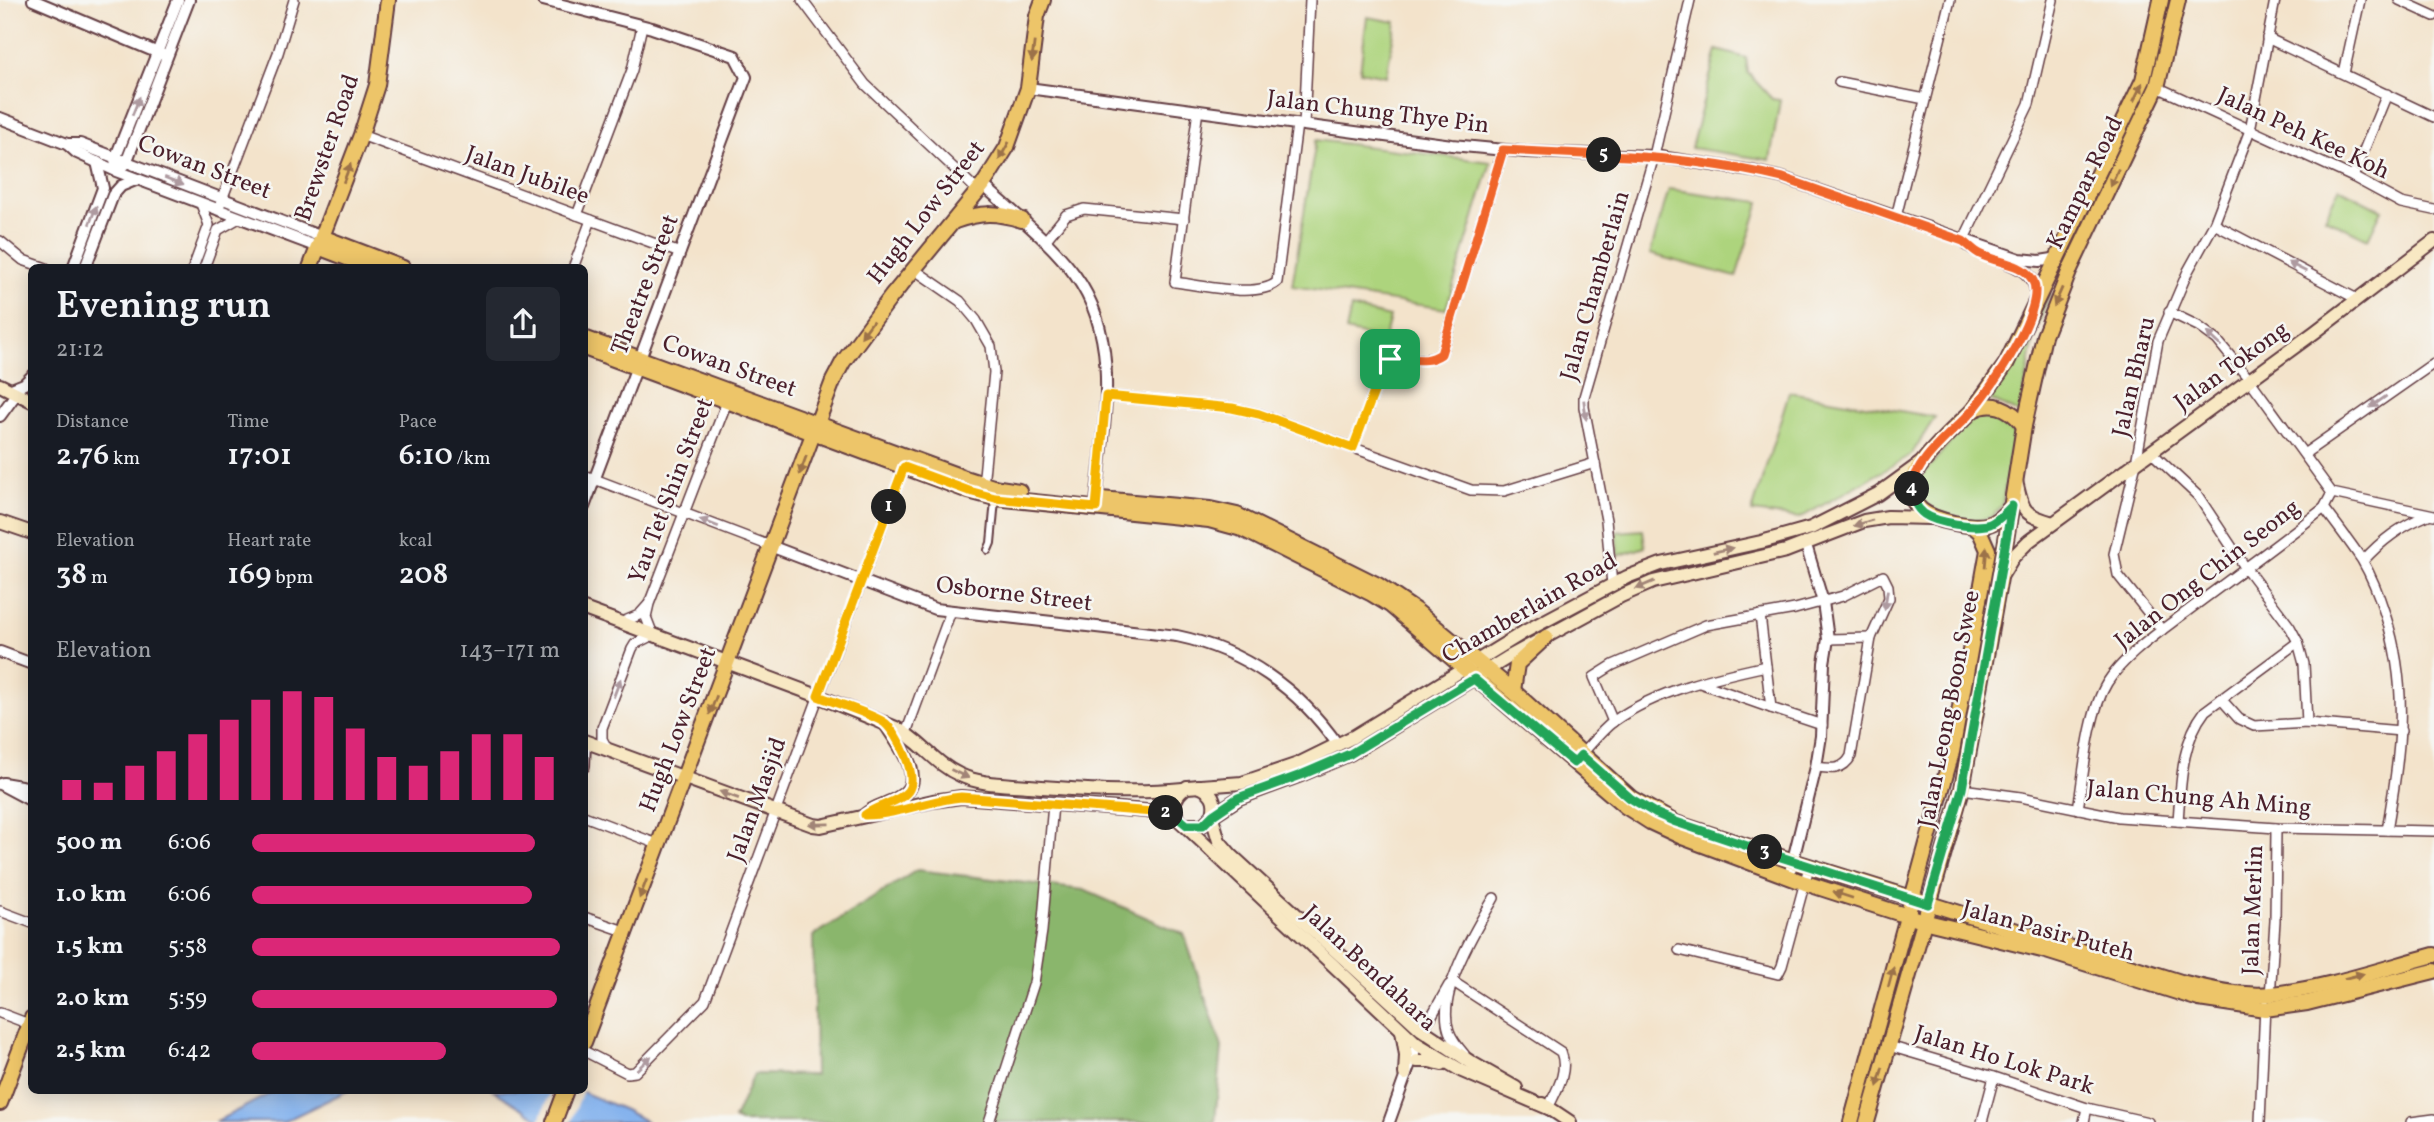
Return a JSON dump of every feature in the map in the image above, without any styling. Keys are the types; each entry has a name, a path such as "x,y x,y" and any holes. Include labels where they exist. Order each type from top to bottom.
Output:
{"main road":[{"name":"Hugh Low Street","path":"1033,0 1032,6 1037,16"},
{"name":"Hugh Low Street","path":"588,1032 773,547 833,381 843,362 891,297 981,188 1007,146 1028,88 1037,16 1043,0"},
{"name":"Kampar Road","path":"1973,410 2006,364 2143,80 2161,0"},
{"name":"Kampar Road","path":"2024,426 2036,364 2051,313 2157,88 2178,0"},
{"name":"Brewster Road","path":"312,264 361,135 377,85 387,1"},
{"path":"954,221 984,212 1022,220"},
{"name":"Jalan Tokong","path":"2000,578 2013,557 2029,541 2434,241"},
{"name":"Cowan Street","path":"320,242 365,264"},
{"name":"Cowan Street","path":"320,242 390,264"},
{"name":"Cowan Street","path":"588,340 639,363 816,429"},
{"name":"Cowan Street","path":"588,349 639,363"},
{"path":"8,389 28,399"},
{"path":"1994,404 2017,416 2024,426 2012,506 1998,520 1973,527 1931,518 1922,512 1912,495 1914,476 1925,460 1973,410 1994,404"},
{"path":"816,429 904,467 986,492 1006,489 1096,503 1224,512 1248,519 1282,542"},
{"path":"816,429 986,492"},
{"name":"Chamberlain Road","path":"1212,816 1238,798 1313,771 1350,754 1469,674 1476,660 1612,585 1661,564 1779,538 1811,528 1878,495 1925,460"},
{"path":"2016,480 2026,512 2033,518 2053,523"},
{"name":"Jalan Leong Boon Swee","path":"1867,1122 1962,789 2012,506"},
{"name":"Chamberlain Road","path":"1197,786 1253,781 1298,764 1469,674 1488,670 1621,596 1653,582 1806,545 1864,521 1888,517 1931,518"},
{"path":"0,522 28,532"},
{"name":"Jalan Leong Boon Swee","path":"1851,1122 1952,752 1989,550 1980,532 1973,527"},
{"name":"Jalan Pasir Puteh","path":"1282,542 1383,588 1513,691 1625,807 1682,837 1805,883 1906,916 2046,951 2199,999 2307,1003 2434,971"},
{"name":"Jalan Pasir Puteh","path":"1282,542 1390,606 1469,674 1578,759 1630,798 1676,822 1809,867 2180,982 2268,1001 2302,989 2434,956"},
{"path":"588,611 885,723 906,733 949,769 978,781 1096,791 1149,792 1197,786 1210,793 1214,800 1212,816 1198,827 1187,825 1176,816 1147,811 961,797 831,824 813,825 588,742"},
{"path":"1513,691 1517,664 1546,637"},
{"path":"865,815 874,807 901,797 912,782 909,762 885,723"},
{"path":"1176,816 1175,798 1183,789"},
{"name":"Jalan Bendahara","path":"1212,816 1216,833 1224,848 1248,878 1402,1031 1467,1067 1533,1097 1570,1122"},
{"name":"Jalan Bendahara","path":"1187,825 1388,998 1421,1041 1467,1067"},
{"path":"1888,891 1908,888 1918,878"},
{"path":"1936,878 1937,892 1952,911"},
{"path":"1882,908 1898,926 1900,941"},
{"path":"1917,943 1928,932 1945,927"},
{"path":"0,1103 28,1026"},
{"path":"1402,1031 1406,1055 1405,1074"},
{"path":"1417,1061 1467,1067"},
{"path":"554,1122 564,1094"}],"street":[{"path":"34,0 162,55"},
{"path":"162,55 178,0"},
{"path":"116,171 162,55 189,0"},
{"path":"219,205 278,53 294,0"},
{"path":"543,0 642,26 632,70 577,215"},
{"path":"802,0 864,84 981,188 1022,220 1076,276 1098,316 1106,370 1096,503"},
{"path":"1198,110 1175,282 1244,290 1266,288 1277,282 1300,124 1310,0"},
{"name":"Jalan Chamberlain","path":"1612,585 1607,523 1584,397 1654,156 1690,0"},
{"path":"1896,217 1950,0"},
{"path":"1963,241 2029,104 2053,0"},
{"name":"Jalan Bharu","path":"2162,630 2118,575 2115,554 2136,463 2158,341 2188,271 2214,224 2250,130 2275,0"},
{"path":"2344,73 2360,0"},
{"path":"2399,0 2434,16"},
{"name":"Theatre Street","path":"590,477 639,363 746,77 735,55 642,26"},
{"path":"2267,38 2434,117"},
{"path":"1839,82 1925,99"},
{"name":"Jalan Chung Thye Pin","path":"1028,88 1503,150 1654,156 1752,171 1783,178 1963,241 2030,261 2059,258"},
{"name":"Jalan Peh Kee Koh","path":"2157,88 2353,177 2401,203 2434,210"},
{"path":"2353,177 2387,94"},
{"name":"Cowan Street","path":"1,119 67,144 80,144 219,205 320,242"},
{"name":"Jalan Jubilee","path":"361,135 680,253"},
{"name":"Cowan Street","path":"67,144 77,153 116,171 201,204 219,205 239,218 320,242"},
{"path":"1353,448 1384,365 1390,359 1399,357 1422,361 1433,360 1441,354 1503,150"},
{"path":"74,264 103,188 97,162"},
{"path":"87,264 113,195 121,186 138,179"},
{"path":"194,264 209,225 201,204"},
{"path":"1045,241 1066,215 1084,209 1184,219"},
{"path":"205,264 218,230 239,218"},
{"path":"574,264 591,220"},
{"path":"2214,224 2357,299"},
{"name":"Jalan Chung Thye Pin","path":"1963,241 1979,254 2017,267 2030,276 2036,287 2034,308"},
{"path":"0,242 23,260 34,264"},
{"path":"915,270 960,301 976,320 991,346 994,372 986,492 991,543 988,550"},
{"path":"2169,312 2199,326 2217,340 2249,379 2332,493 2431,515"},
{"path":"2304,454 2434,363"},
{"path":"0,416 8,389 28,380"},
{"path":"1106,396 1245,411 1286,423 1459,487 1484,492 1521,487 1595,463"},
{"name":"Yau Tet Shin Street","path":"653,635 646,617 649,604 728,397"},
{"path":"2151,452 2198,496 2245,567 2290,627 2298,642 2304,664 2307,723"},
{"name":"Jalan Masjid","path":"588,1053 627,1073 635,1072 705,1001 904,467"},
{"name":"Osborne Street","path":"590,477 922,605 951,611 1177,636 1213,645 1251,663 1291,691 1338,745"},
{"name":"Jalan Ong Chin Seong","path":"2078,809 2091,731 2100,698 2108,682 2162,630 2324,508 2332,493"},
{"path":"2324,508 2363,561 2377,589 2390,631 2401,689 2401,731 2387,831"},
{"path":"2363,561 2392,534 2431,515"},
{"path":"1789,877 1816,768 1828,639 1823,601 1806,545"},
{"path":"1613,722 1594,677 1614,665 1706,625 1843,596 1883,576 1888,586 1889,598 1871,638 1851,756 1841,768 1816,768"},
{"name":"Yau Tet Shin Street","path":"621,623 639,615 649,604"},
{"path":"906,733 951,611"},
{"path":"1760,615 1772,708"},
{"path":"608,750 602,739 602,728 632,649 635,644 653,635"},
{"path":"1828,639 1871,638"},
{"path":"2178,821 2182,771 2190,735 2205,711 2298,642"},
{"path":"0,652 28,662"},
{"path":"1578,759 1613,722 1647,703 1699,682 1766,666"},
{"path":"1699,682 1822,725"},
{"path":"2221,699 2239,719 2254,726 2307,723 2401,731"},
{"path":"0,783 28,787"},
{"path":"0,783 28,799"},
{"name":"Jalan Chung Ah Ming","path":"1962,789 2021,797 2119,817 2276,828 2434,831"},
{"path":"989,1122 1034,983 1042,931 1053,804"},
{"path":"588,818 660,845"},
{"name":"Jalan Merlin","path":"2260,1122 2275,921 2276,828"},
{"path":"1679,950 1778,975 1809,867"},
{"path":"1401,1093 1400,1087 1405,1074 1431,1017 1452,981 1470,938 1494,898"},
{"path":"0,911 28,922"},
{"path":"588,918 627,932"},
{"path":"1452,981 1447,1024 1467,1067"},
{"path":"1452,981 1561,1052 1564,1069 1548,1108"},
{"path":"0,1013 28,1020"},
{"path":"1389,1122 1417,1061 1421,1041"},
{"name":"Jalan Ho Lok Park","path":"1889,1046 2087,1108 2148,1122"},
{"path":"1982,1122 1994,1077"},
{"path":"2084,1122 2087,1108"},
{"path":"2412,1122 2434,1119"}],"green space":[{"path":"1367,17 1396,22 1386,76 1360,71"},
{"path":"1717,50 1746,58 1748,73 1772,99 1780,100 1770,160 1691,148"},
{"path":"1316,140 1491,162 1446,309 1292,286"},
{"path":"2339,188 2382,210 2368,239 2325,218"},
{"path":"1669,189 1760,202 1736,277 1650,254"},
{"path":"2049,292 2034,338 2020,414 1989,399 2026,339"},
{"path":"1351,308 1390,317 1384,340 1346,331"},
{"path":"1789,392 1935,417 1911,455 1800,518 1752,512"},
{"path":"1990,412 2005,419 2014,433 2002,505 1993,516 1978,521 1933,513 1925,506 1921,496 1919,484 1923,474 1961,430 1980,413"},
{"path":"1643,530 1645,547 1618,556 1616,532"},
{"path":"917,870 1084,890 1184,934 1222,1047 1215,1122 740,1122 734,1119 754,1074 815,1075 813,936"}],"water":[{"path":"269,1094 341,1094 283,1122 215,1122"},
{"path":"499,1094 587,1094 647,1122 543,1122"}],"pier":[{"path":"550,1094 582,1094 571,1122 539,1122"}],"route":[{"path":"1503,150 1654,156 1783,178 1963,241 1979,254 2017,267 2030,276 2036,287 2034,308 2006,364 1973,410 1925,460 1914,476 1912,487 1915,504 1931,518 1973,527 1998,520 2012,506 1962,789 1928,904 1655,813 1630,798 1581,755 1574,763 1474,679 1350,754 1238,798 1198,827 1187,825 1176,816 1147,811 961,797 865,815 874,807 901,797 908,791 912,782 909,762 885,723 818,696 904,467 995,498 1096,508 1106,396 1232,408 1259,414 1353,448 1384,365 1390,359 1399,357 1433,360 1441,354 1503,150"}]}
